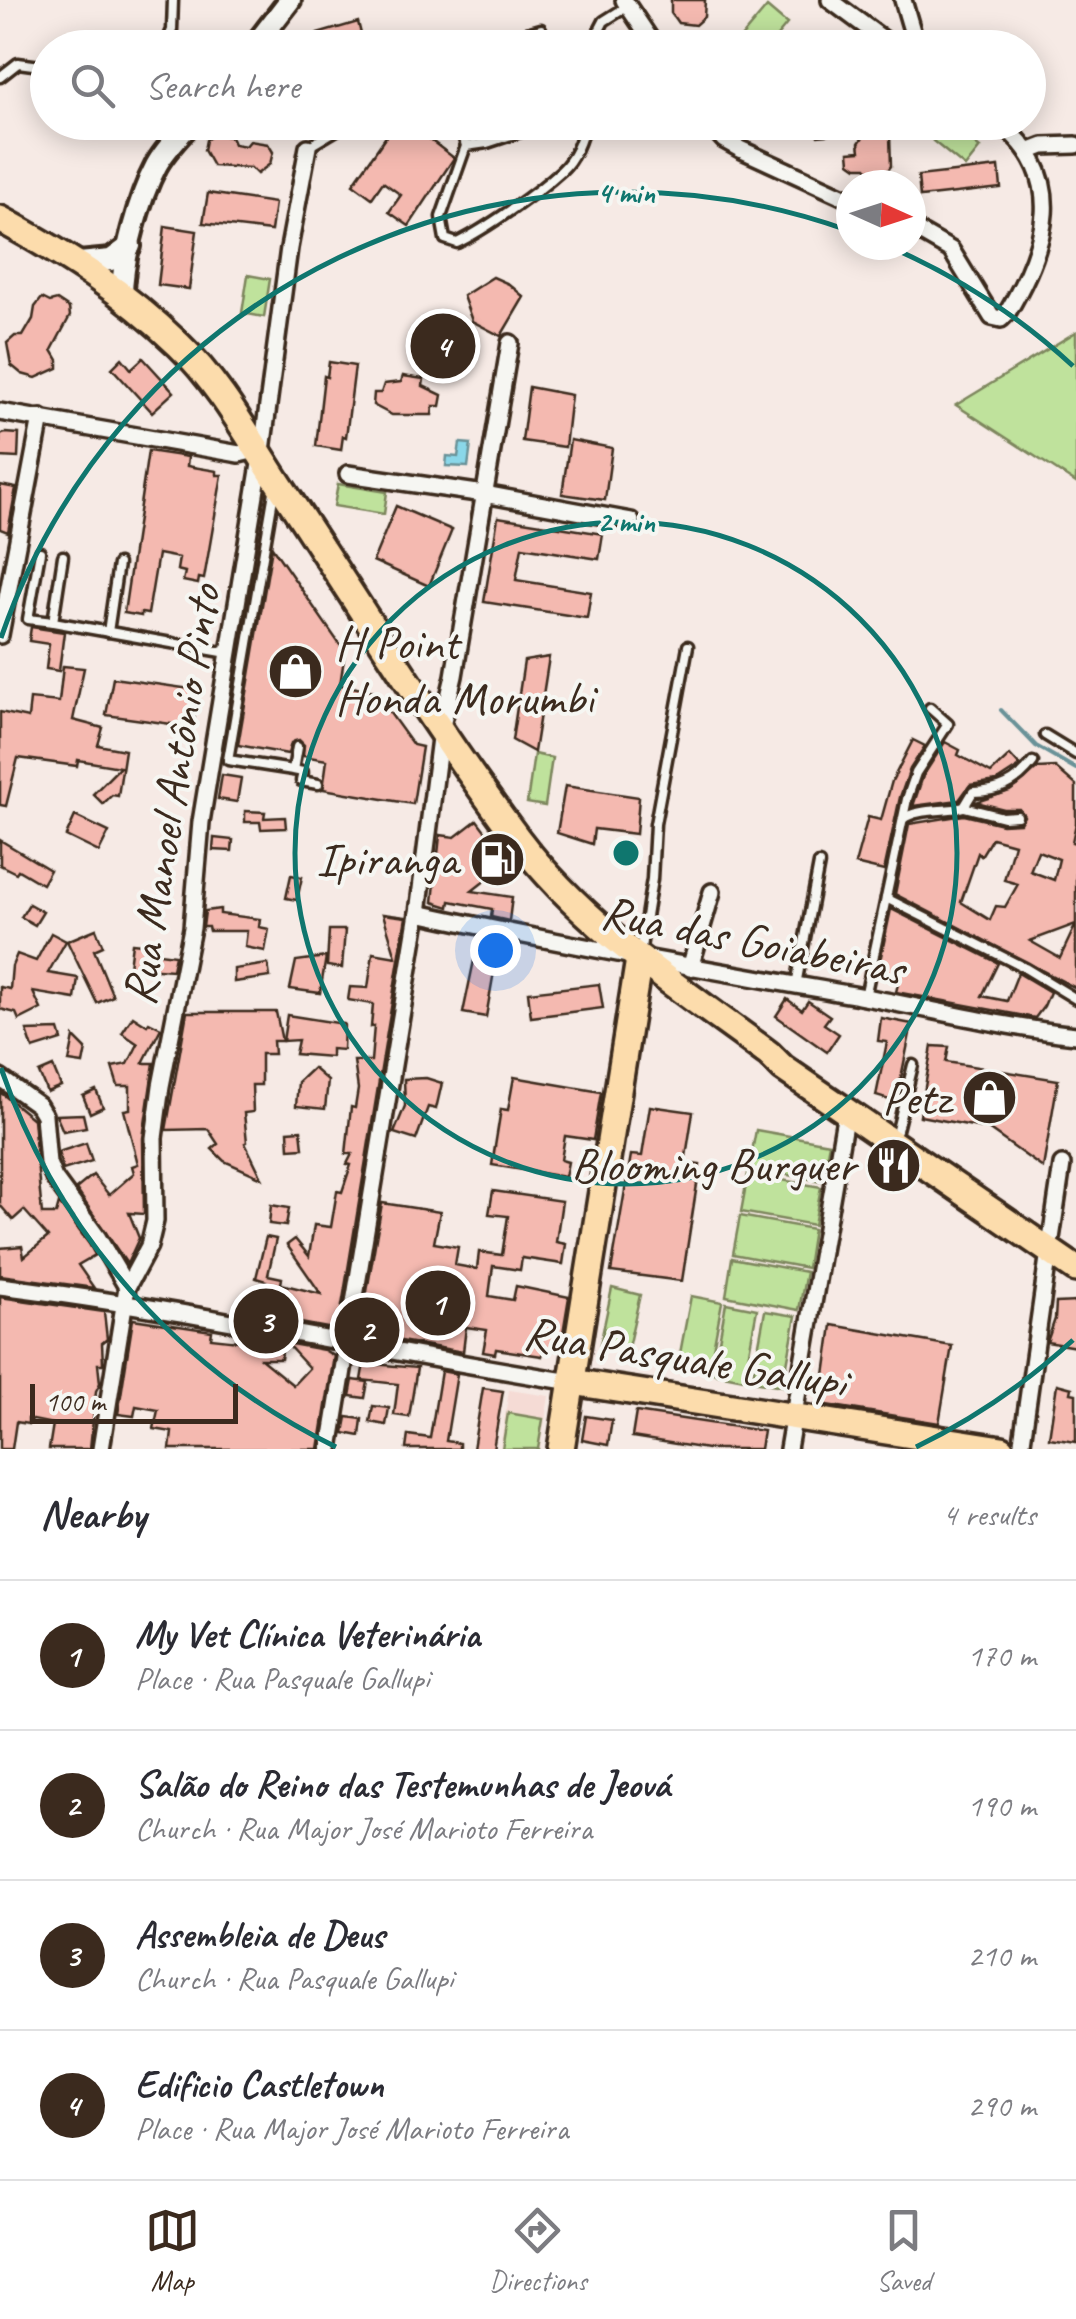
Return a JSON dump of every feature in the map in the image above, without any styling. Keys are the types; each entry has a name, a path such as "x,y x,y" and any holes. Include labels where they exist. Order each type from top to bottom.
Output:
{"main road":[{"path":"0,220 79,263 182,348 231,410 518,839 553,881 615,941 846,1112 1050,1245 1076,1255"},
{"path":"561,1449 639,958"},
{"path":"769,1054 786,1057 905,1136 1076,1269"},
{"path":"846,1112 851,1107 905,1136"},
{"name":"Rua Pasquale Gallupi","path":"572,1382 1002,1449"}],"street":[{"path":"267,30 290,0"},
{"path":"830,0 871,30"},
{"path":"903,0 912,30"},
{"path":"626,3 644,30"},
{"path":"122,296 130,246 156,164 176,140"},
{"path":"724,140 836,193"},
{"path":"926,236 951,250 992,317 1001,318 1020,292 1043,238 1043,189 1030,150 1022,140"},
{"path":"1030,150 1076,145"},
{"name":"Rua Manoel Antônio Pinto","path":"101,1449 127,1295 149,1246 155,1220 154,1138 192,928 202,822 289,248 308,147"},
{"path":"79,263 112,260 130,246"},
{"path":"330,1449 418,913 442,730 510,342"},
{"path":"0,412 239,454 259,454"},
{"path":"0,634 41,418"},
{"path":"348,474 631,521"},
{"path":"690,968 712,892"},
{"name":"Rua das Goiabeiras","path":"418,913 690,968 1076,1035"},
{"path":"0,1078 38,1105 44,1115 48,1163 54,1178 98,1238 127,1295"},
{"path":"788,1449 846,1112"},
{"path":"1021,1449 1062,1165"},
{"name":"Rua Pasquale Gallupi","path":"0,1286 127,1295 348,1345 572,1382"}],"lane":[{"path":"172,30 173,0"},
{"path":"600,30 626,3"},
{"path":"0,76 18,63 30,64"},
{"path":"308,147 320,140"},
{"path":"464,140 466,146 442,217 445,239 458,244 480,232 563,169 582,140"},
{"path":"466,146 496,140"},
{"path":"276,481 228,760 303,772 302,781 318,784"},
{"path":"40,552 28,619 230,653"},
{"path":"53,622 64,556"},
{"path":"108,632 118,564"},
{"path":"639,958 652,878 654,824 688,646"},
{"path":"865,997 916,773 948,720 930,708"},
{"path":"1044,734 1076,754"},
{"path":"293,770 297,747"},
{"path":"964,807 973,792 994,792 1023,775 1034,762"},
{"path":"904,819 964,807 1002,817 1017,816"},
{"path":"796,985 819,864"},
{"path":"886,898 1076,999"},
{"path":"905,1136 913,1065"}],"shaded area":[{"path":"509,1390 549,1396 540,1449 500,1449"}],"green space":[{"path":"767,7 787,24 782,30 748,30"},
{"path":"970,140 980,148 965,167 933,141"},
{"path":"248,275 270,279 264,317 242,313"},
{"path":"1076,332 1076,483 956,405"},
{"path":"338,484 387,492 384,514 334,506"},
{"path":"534,754 552,758 545,806 527,803"},
{"path":"756,1130 829,1143 822,1181 749,1168"},
{"path":"748,1174 821,1187 814,1225 741,1212"},
{"path":"740,1216 813,1229 807,1268 733,1254"},
{"path":"732,1258 806,1272 799,1310 726,1296"},
{"path":"612,1288 640,1295 627,1352 600,1345"},
{"path":"691,1296 722,1302 709,1370 678,1364"},
{"path":"726,1303 757,1309 744,1379 713,1373"},
{"path":"765,1311 796,1316 783,1386 752,1381"},
{"path":"508,1413 543,1419 538,1449 502,1449"}],"water":[{"path":"460,443 471,444 468,467 446,466 447,456 458,457"}],"building":[{"path":"671,0 705,0 704,17 695,25 678,23 671,13"},
{"path":"358,22 360,30 331,30"},
{"path":"206,140 232,140 246,146 250,141 268,144 273,152 270,164 257,174 251,168 213,166 204,150"},
{"path":"384,140 430,140 454,158 409,226 389,212 401,195 383,182 372,198 353,184"},
{"path":"861,140 890,140 891,166 888,170 857,167 850,162 849,152 860,151"},
{"path":"999,167 1001,188 926,196 926,175"},
{"path":"208,193 275,203 271,231 203,223"},
{"path":"165,226 197,231 189,289 158,285"},
{"path":"493,277 524,297 501,336 472,321 463,296"},
{"path":"42,298 57,300 69,308 70,316 52,350 58,368 36,378 11,365 7,343 15,336 23,336"},
{"path":"420,327 432,336 452,339 451,345 466,347 464,362 458,362 457,368 427,364 411,333"},
{"path":"122,358 131,369 143,358 174,392 152,412 112,368"},
{"path":"329,362 355,366 341,450 316,446"},
{"path":"403,376 424,379 423,386 442,395 440,406 433,406 432,415 392,415 373,405 374,393 381,393 384,384 401,382"},
{"path":"529,387 571,395 565,447 522,441"},
{"path":"19,434 18,458 0,457 0,435"},
{"path":"570,440 612,448 605,500 562,494"},
{"path":"148,451 188,457 187,466 222,475 204,579 199,578 198,584 183,581 185,572 177,570 179,558 158,554 148,614 141,616 124,613"},
{"path":"0,485 16,488 8,532 0,529"},
{"path":"396,506 452,530 429,586 373,561"},
{"path":"498,517 603,534 599,559 522,547 516,580 591,592 587,618 484,602"},
{"path":"272,547 345,652 340,685 374,691 413,745 422,747 413,804 323,789 327,760 303,756 304,745 299,740 291,743 288,754 238,745"},
{"path":"31,627 64,632 59,671 46,669 49,644 29,641"},
{"path":"549,657 534,752 512,740 524,661"},
{"path":"63,666 84,668 73,720 103,728 98,745 125,750 118,796 112,795 103,804 93,794 120,767 78,760 77,766 18,758 6,806 0,805 0,712 28,718 30,699 59,702"},
{"path":"113,678 198,690 193,727 106,715"},
{"path":"913,740 925,746 910,769 900,797 884,871 855,864 868,817 881,820 892,781"},
{"path":"945,742 960,750 958,755 991,773 1010,755 1020,766 997,781 970,785 959,800 913,806 923,776"},
{"path":"1055,767 1076,785 1072,842 1076,843 1076,924 1076,988 895,894 909,824 964,815 1002,824 1020,823 1024,816 1019,809 976,802 1010,791 1038,768","holes":["992,838 1014,844 1004,880 1018,884 1005,907 996,906 990,920 961,902 978,853 981,856","1038,851 1059,859 1054,880 1030,871","1076,924 1060,958 1030,941"]},
{"path":"222,775 241,778 237,802 218,799"},
{"path":"565,786 639,797 636,834 594,829 592,844 557,833"},
{"path":"245,811 265,812 264,818 285,817 286,828 261,829 260,822 245,822"},
{"path":"75,816 109,832 99,852 66,836"},
{"path":"477,820 509,862 472,891 512,897 509,921 491,917 492,909 450,901 449,907 433,902 440,835 455,837"},
{"path":"214,838 233,840 232,851 213,850"},
{"path":"0,840 50,870 42,884 0,865"},
{"path":"291,875 302,877 297,900 286,898"},
{"path":"29,904 43,912 35,925 21,917"},
{"path":"220,909 220,914 260,919 259,927 269,929 265,951 245,947 247,931 209,931 203,927 205,911"},
{"path":"891,909 998,963 982,996 1007,1001 1018,973 1050,992 1044,1006 1035,1018 896,992 899,980 877,975"},
{"path":"383,914 406,917 338,1330 258,1315 266,1281 256,1278 266,1237 276,1239 268,1275 282,1278 281,1284 321,1294 287,1245 295,1239 309,1256 314,1225 331,1227 337,1191 342,1192 351,1165 347,1164 352,1154 346,1154 351,1107 355,1108 358,1089 354,1061 371,1061 374,1026 371,1027 373,1004 348,1000 350,987 368,988 373,953 396,957"},
{"path":"96,929 103,946 94,950 113,996 97,1003 67,941"},
{"path":"329,930 345,930 342,968 327,966"},
{"path":"51,933 66,941 48,973 78,978 75,999 33,992 41,1009 19,1020 16,1013 0,1009 0,987 10,989 17,954 36,961"},
{"path":"132,943 152,945 151,952 175,955 172,970 129,967"},
{"path":"477,946 498,949 486,1017 463,1013"},
{"path":"326,957 320,993 290,989 296,961"},
{"path":"268,964 270,977 234,982 234,969"},
{"path":"599,984 603,1008 531,1017 528,992"},
{"path":"787,999 802,1010 808,1001 830,1016 824,1024 839,1034 827,1052 776,1016"},
{"path":"187,1012 276,1012 282,1041 273,1041 274,1054 261,1054 261,1085 252,1085 253,1112 244,1113 245,1143 262,1178 224,1161 212,1149 218,1144 208,1129 166,1130"},
{"path":"287,1015 344,1024 343,1050 331,1049 331,1057 295,1054 298,1040 283,1041"},
{"path":"133,1016 161,1028 143,1063 154,1063 143,1138 144,1214 129,1213 139,1238 127,1264 76,1189 93,1175 109,1195 134,1173 132,1166 138,1164 124,1110 130,1109 130,1086 118,1086 112,1067 128,1064 138,1044 122,1033"},
{"path":"881,1018 912,1024 896,1102 876,1096 887,1042 878,1041"},
{"path":"59,1030 62,1040 33,1049 27,1031"},
{"path":"74,1037 86,1049 83,1064 69,1062"},
{"name":"Petz","path":"932,1046 949,1047 946,1062 1058,1080 1043,1168 988,1129 920,1116"},
{"path":"53,1067 61,1086 47,1092 39,1073"},
{"path":"313,1068 328,1081 325,1109 296,1106 298,1082"},
{"path":"514,1077 601,1092 593,1140 565,1136 561,1160 568,1162 565,1177 492,1165 501,1109 508,1110"},
{"path":"426,1078 442,1083 436,1109 428,1107 416,1140 394,1133 405,1106 404,1079"},
{"path":"96,1090 103,1107 90,1113 83,1096"},
{"path":"0,1092 33,1119 42,1214 56,1214 59,1203 89,1244 95,1255 78,1265 94,1288 0,1275 0,1248 22,1246 24,1257 48,1237 24,1210 13,1220 0,1205"},
{"path":"650,1106 693,1112 685,1163 700,1165 682,1281 611,1272 631,1155 642,1156"},
{"path":"83,1114 86,1127 63,1131 56,1115"},
{"path":"301,1130 303,1148 289,1149 288,1131"},
{"path":"86,1143 92,1161 63,1170 58,1152"},
{"path":"493,1191 562,1201 556,1242 566,1244 563,1264 522,1258 520,1270 493,1266 489,1296 513,1300 516,1286 569,1297 560,1351 544,1348 542,1356 496,1349 495,1354 483,1352 487,1330 466,1327 463,1352 384,1338 386,1325 362,1321 382,1203 440,1212 434,1243 458,1247 455,1265 477,1269 479,1252 502,1255 508,1216 489,1214"},
{"path":"271,1205 289,1208 286,1226 269,1224"},
{"path":"0,1297 104,1312 107,1339 102,1343 103,1364 98,1364 100,1383 90,1449 49,1449 53,1424 28,1419 28,1424 16,1422 12,1449 0,1449"},
{"path":"1076,1302 1076,1347 1047,1342 1056,1303"},
{"path":"133,1319 212,1331 211,1338 238,1341 253,1337 283,1343 281,1359 261,1359 293,1385 309,1368 286,1343 324,1350 334,1356 319,1449 170,1449 172,1432 154,1429 158,1410 136,1406 134,1416 118,1414"},
{"path":"832,1325 952,1346 939,1423 821,1404"},
{"path":"364,1363 417,1368 409,1417 394,1415 398,1384 361,1380"},
{"path":"441,1371 457,1374 446,1441 459,1443 459,1449 406,1449 408,1435 430,1438"},
{"path":"353,1380 368,1382 365,1398 350,1396"},
{"path":"1057,1384 1072,1388 1071,1393 1076,1394 1076,1442 1049,1438"},
{"path":"483,1388 503,1391 493,1449 473,1449"},
{"path":"373,1406 389,1408 386,1425 370,1422"},
{"path":"636,1412 763,1431 760,1449 707,1449 632,1437"},
{"path":"586,1416 612,1420 608,1445 582,1440"},
{"path":"347,1417 362,1419 360,1436 344,1433"}],"waterway":[{"path":"1001,710 1036,746 1076,769"}],"place":[{"name":"Edificio Castletown","path":"443,346"},
{"name":"H Point Honda Morumbi","path":"296,671"},
{"name":"Ipiranga","path":"497,859"},
{"name":"Petz","path":"989,1098"},
{"name":"Blooming Burguer","path":"894,1165"},
{"name":"My Vet Clínica Veterinária","path":"438,1303"},
{"name":"Assembleia de Deus","path":"266,1321"},
{"name":"Salão do Reino das Testemunhas de Jeová","path":"367,1330"}]}
